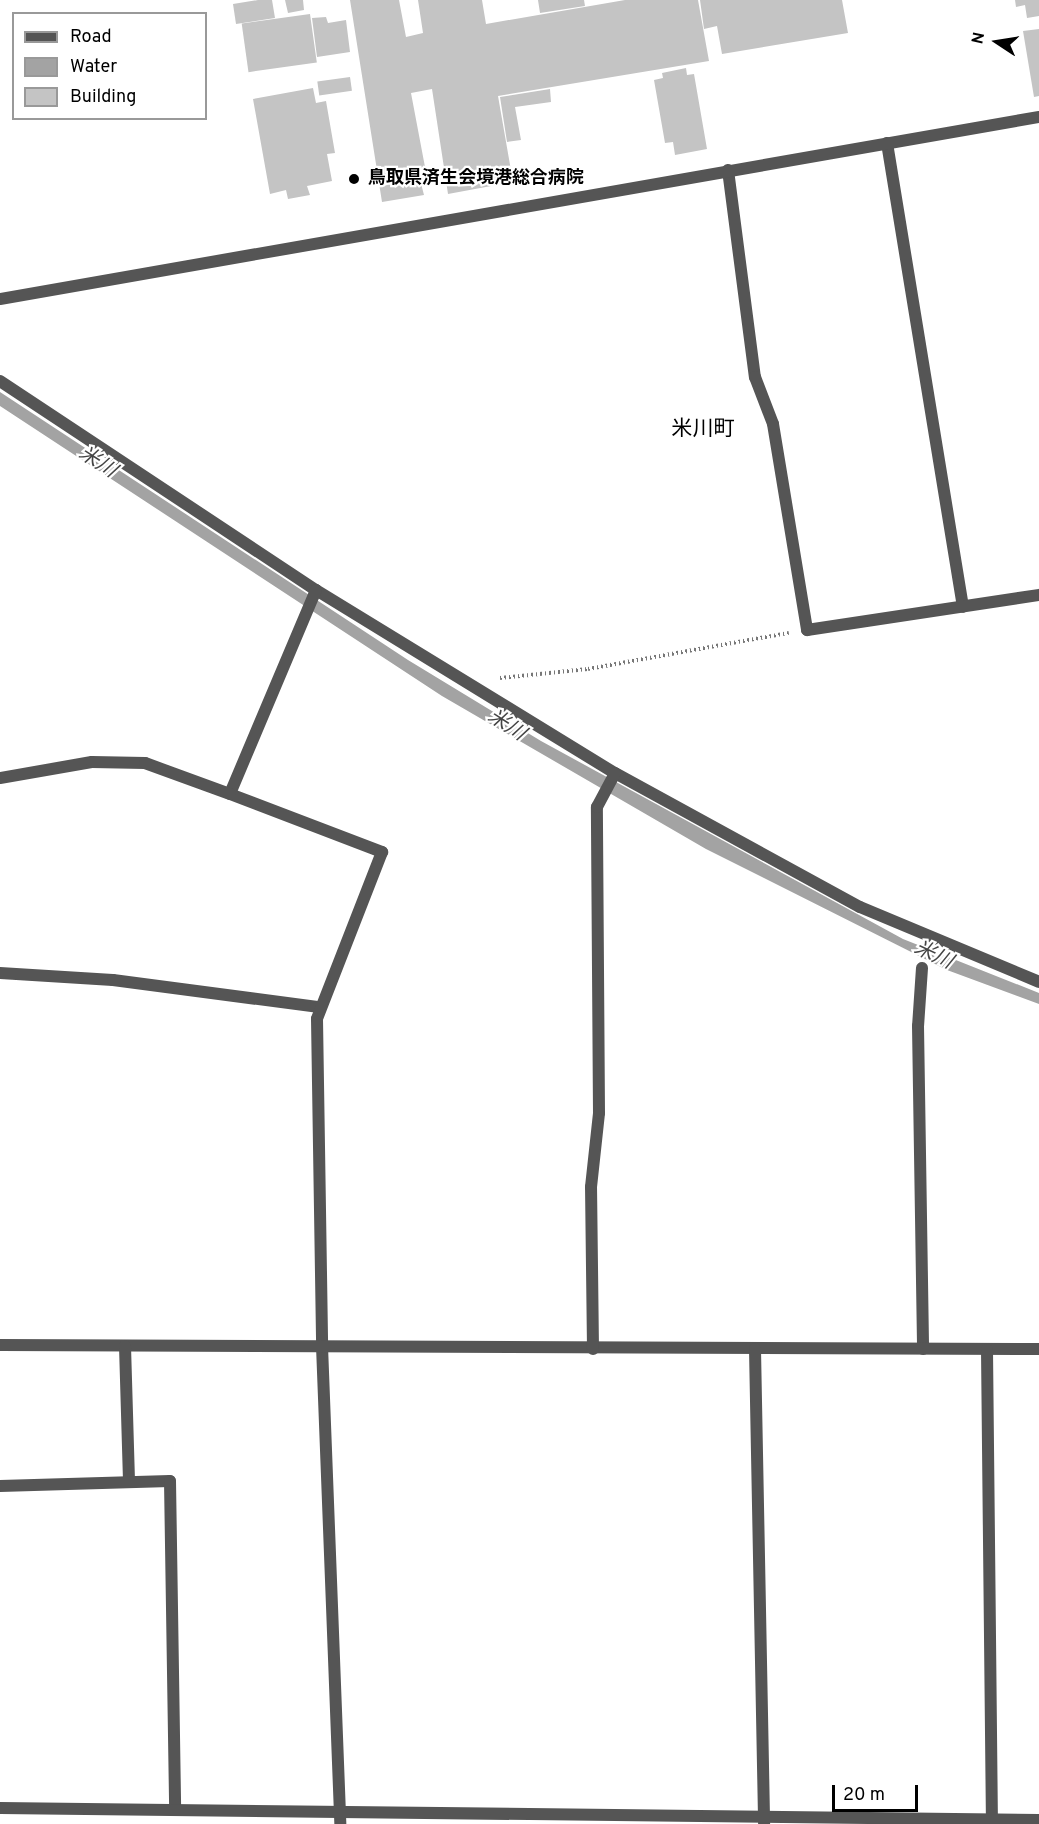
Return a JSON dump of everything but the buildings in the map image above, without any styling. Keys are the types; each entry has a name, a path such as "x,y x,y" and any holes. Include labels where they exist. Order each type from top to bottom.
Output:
{"street":[{"path":"0,298 1039,117"},
{"path":"887,143 963,607"},
{"path":"728,170 755,377 773,424 807,630 1039,595"},
{"path":"0,381 316,590 615,773 860,907 1039,982"},
{"path":"230,794 316,590"},
{"path":"0,778 92,762 145,763 382,852 320,1007 322,1346 339,1818"},
{"path":"593,1349 591,1187 599,1113 597,807 615,773"},
{"path":"921,968 918,1026 923,1349"},
{"path":"0,973 113,980 320,1007"},
{"path":"0,1345 1039,1349"},
{"path":"125,1346 129,1480"},
{"path":"755,1349 764,1820"},
{"path":"987,1350 992,1820"},
{"path":"0,1486 129,1480 170,1481 175,1808"},
{"path":"0,1808 175,1808 339,1818 1039,1820"}],"path":[{"path":"480,691 495,679 588,669 807,630"}],"water":[{"name":"米川","path":"0,392 408,660 541,741 903,939 1039,993 1039,1004 947,970 706,849 442,696 0,406"}],"place":[{"name":"鳥取県済生会境港総合病院","path":"354,179"}],"district":[{"name":"米川町","path":"703,430"}]}
